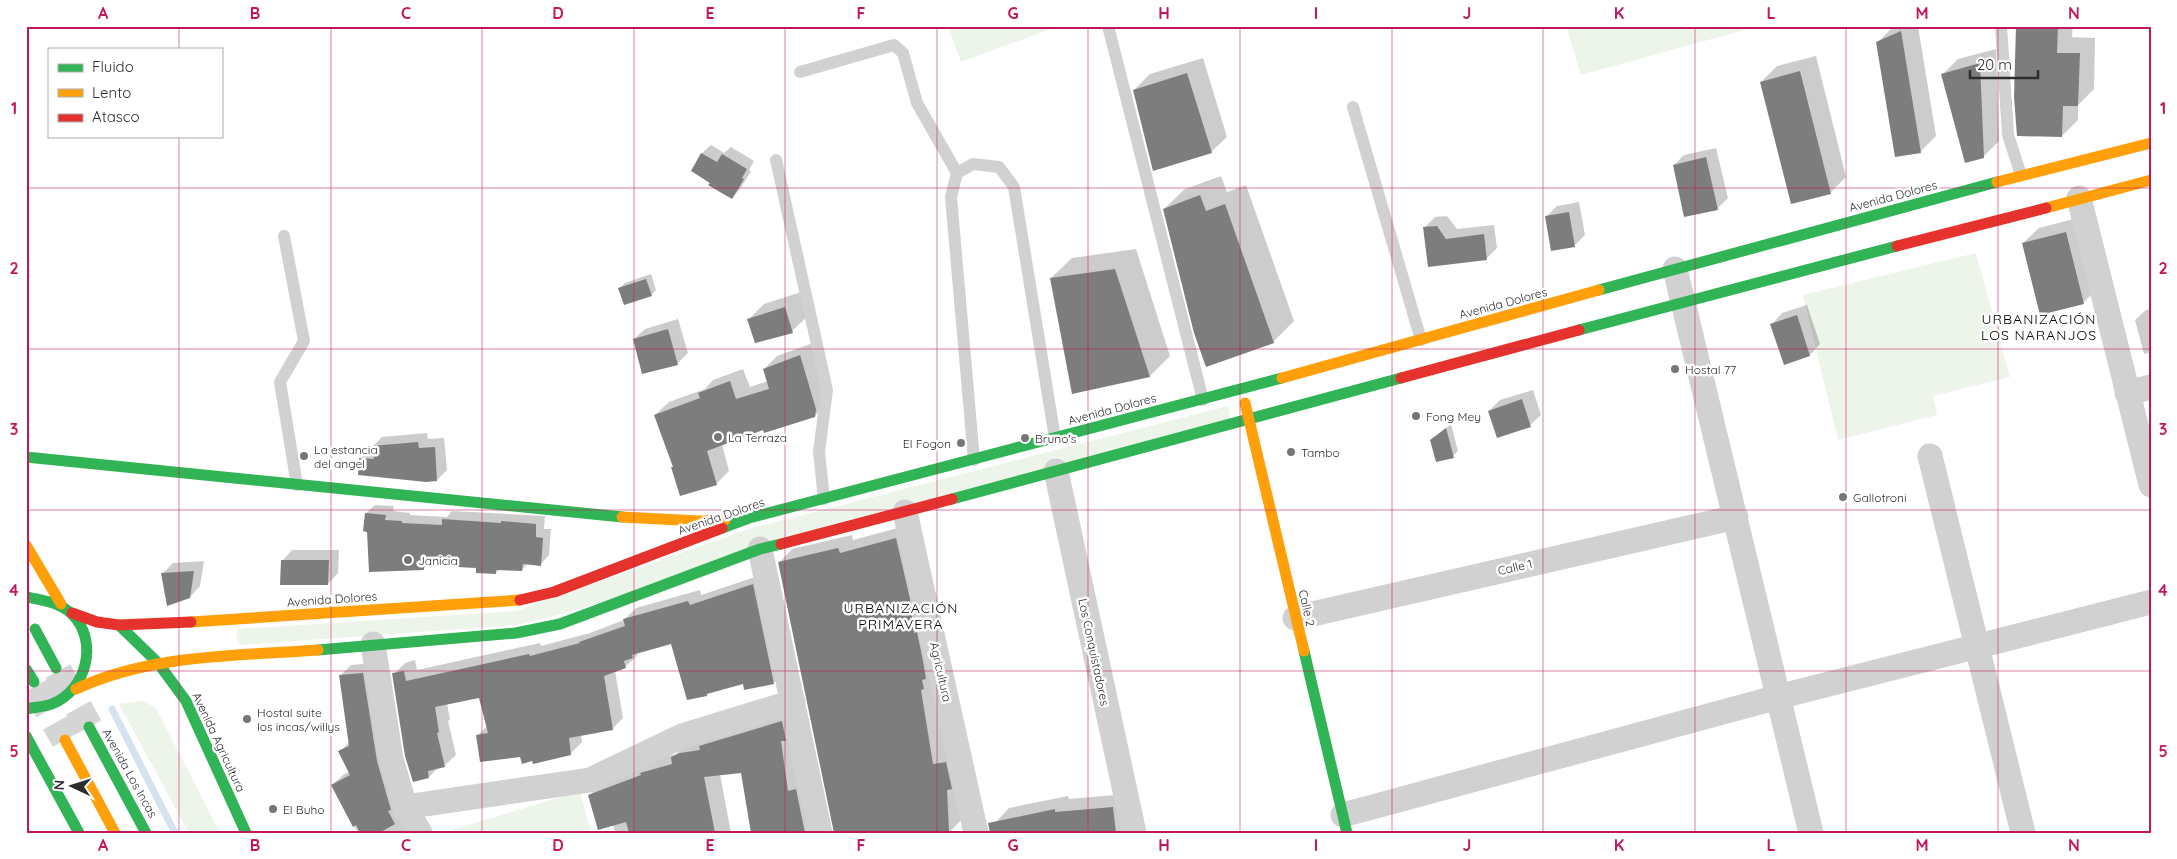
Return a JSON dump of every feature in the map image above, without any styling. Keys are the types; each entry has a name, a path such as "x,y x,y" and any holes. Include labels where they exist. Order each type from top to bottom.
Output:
{"main road":[{"name":"Avenida Dolores","path":"72,614 97,622 119,625 215,621 516,600 554,592 749,518 1203,400 2021,176 2151,143"},
{"path":"26,709 45,708 62,701 76,689 102,677 158,663 516,633 560,624 760,549 1056,472 1684,302 2151,180"},
{"name":"Calle 2","path":"1242,389 1345,824"},
{"path":"26,457 628,518 699,522 749,518"},
{"path":"26,544 61,604 83,626 87,641 88,658 84,674 76,689"},
{"path":"26,597 42,597 61,604"},
{"name":"Avenida Agricultura","path":"119,625 158,663 186,701 246,833"},
{"path":"35,629 56,668"},
{"path":"198,668 205,658"},
{"path":"26,669 34,682"},
{"path":"186,701 190,684"},
{"name":"Avenida Los Incas","path":"89,727 146,833"},
{"path":"26,736 79,833"},
{"path":"64,740 115,833"}],"street":[{"path":"2079,198 2151,485"},
{"path":"1675,270 1736,516 1811,833"},
{"path":"2127,393 2151,387"},
{"path":"1930,456 2023,833"},
{"name":"Los Conquistadores","path":"1056,472 1134,833"},
{"name":"Agricultura","path":"905,512 976,833"},
{"name":"Calle 1","path":"1295,618 1736,516"},
{"path":"760,549 820,833"},
{"path":"1345,824 1778,697 2151,602"},
{"path":"373,644 391,759 405,807 420,833"},
{"path":"405,807 590,780 682,736 793,702"}],"lane":[{"path":"1108,26 1203,400"},
{"path":"2001,26 2008,134 2021,176"},
{"path":"800,72 894,45 903,53 917,103 957,173 951,197 974,460"},
{"path":"1353,107 1421,340"},
{"path":"776,160 827,390 819,452 824,499"},
{"path":"957,173 973,164 999,167 1014,187 1056,438"},
{"path":"284,236 304,341 280,382 297,485"}],"shaded area":[{"path":"948,26 1059,26 961,62"},
{"path":"1566,26 1759,26 1581,75"},
{"path":"1976,253 2010,377 1933,396 1937,415 1838,440 1803,295"},
{"path":"1228,406 1230,418 558,615 516,625 240,645 236,638 238,629 516,611 752,528"},
{"path":"143,701 156,708 220,833 189,833 119,704"},
{"path":"580,791 591,833 454,833 452,830"}],"building":[{"path":"2016,26 2058,26 2057,53 2080,53 2078,106 2063,106 2062,137 2017,136 2014,97"},
{"path":"1901,31 1921,153 1895,157 1876,42"},
{"path":"1980,63 1984,158 1965,163 1941,74"},
{"path":"1800,71 1831,194 1791,204 1760,82"},
{"path":"1187,73 1212,153 1153,171 1133,90"},
{"path":"701,153 717,162 722,154 747,169 742,178 744,179 732,199 708,185 710,183 691,171"},
{"path":"1706,157 1718,210 1684,217 1673,165"},
{"path":"1200,195 1206,211 1225,204 1274,343 1206,367 1194,333 1163,209"},
{"path":"1569,212 1575,247 1551,251 1545,216"},
{"path":"1437,226 1446,239 1484,234 1487,260 1428,267 1423,227"},
{"path":"2066,232 2084,304 2040,315 2022,243"},
{"path":"1115,269 1150,377 1072,394 1050,278"},
{"path":"646,279 652,296 624,305 618,288"},
{"path":"785,307 793,333 755,343 747,319"},
{"path":"1797,315 1810,356 1784,365 1770,324"},
{"path":"668,329 678,365 642,374 633,339"},
{"path":"800,355 816,409 815,417 764,433 763,430 707,451 717,485 680,496 671,467 673,467 654,415 700,398 698,393 730,381 736,399 769,389 763,369"},
{"path":"1522,399 1531,427 1497,438 1488,411"},
{"path":"1446,428 1454,458 1436,462 1430,440"},
{"path":"418,442 419,448 435,447 437,481 426,482 358,475 359,458 374,459 371,446"},
{"path":"365,513 386,515 385,520 402,521 402,523 442,525 442,519 536,524 536,537 543,538 541,566 523,564 522,571 496,570 496,574 476,573 476,568 438,566 424,566 424,570 369,572 367,532 363,531"},
{"path":"896,538 910,599 914,633 917,632 926,679 922,680 924,689 921,690 933,764 946,762 952,789 947,790 949,831 834,833 778,562 838,548 840,553"},
{"path":"281,560 329,560 328,585 280,585"},
{"path":"194,571 190,598 167,606 161,573"},
{"path":"753,584 774,684 744,690 743,684 707,694 707,696 687,700 671,644 632,655 633,658 624,661 626,668 604,676 613,730 569,738 571,755 533,764 532,761 522,764 520,757 480,762 476,735 488,733 479,698 435,707 439,732 437,733 445,767 428,771 429,778 413,782 405,756 392,673 404,671 406,681 529,654 530,656 580,643 625,626 623,619 688,601 690,605"},
{"path":"363,673 377,761 391,810 388,811 395,824 379,833 360,833 356,825 353,827 331,785 350,775 338,751 349,746 339,675"},
{"path":"782,721 786,741 781,741 788,791 796,789 805,833 751,833 741,773 704,777 715,833 629,833 626,822 598,830 588,795 641,775 640,773 672,764 671,757 680,753 700,750 699,746"},
{"path":"1113,807 1116,833 990,833 988,823 1055,809 1055,812"}],"waterway":[{"path":"112,709 175,833"}],"tunnel":[{"path":"58,671 89,727"},
{"path":"35,686 65,740"}],"traffic: fast":[{"path":"1599,290 1997,182"},
{"path":"1579,330 1897,246"},
{"path":"722,528 749,518 1282,378"},
{"path":"952,499 1401,378"},
{"path":"26,457 622,517"},
{"path":"318,650 516,633 560,624 760,549 781,544"},
{"path":"26,597 56,604 72,614 80,625 85,637 87,651 81,676 74,688 52,704 26,709"},
{"path":"119,625 158,663 186,701 246,833"},
{"path":"35,629 56,668"},
{"path":"1304,651 1347,833"},
{"path":"26,669 34,682"},
{"path":"89,727 146,833"},
{"path":"26,736 79,833"}],"traffic: slow":[{"path":"1997,182 2151,143"},
{"path":"2046,208 2151,180"},
{"path":"1282,378 1599,290"},
{"path":"1245,403 1304,651"},
{"path":"622,517 699,521 725,520"},
{"path":"26,545 61,604"},
{"path":"191,622 520,600"},
{"path":"76,689 134,669 164,663 226,656 318,650"},
{"path":"65,740 115,833"}],"traffic: jam":[{"path":"1897,246 2046,208"},
{"path":"1401,378 1579,330"},
{"path":"781,544 952,499"},
{"path":"520,600 554,592 722,528"},
{"path":"72,613 97,622 119,625 191,622"}],"place":[{"name":"Hostal 77","path":"1675,369"},
{"name":"Fong Mey","path":"1416,416"},
{"name":"La Terraza","path":"718,437"},
{"name":"Bruno's","path":"1025,438"},
{"name":"El Fogon","path":"961,443"},
{"name":"Tambo","path":"1291,452"},
{"name":"La estancia del angel","path":"304,456"},
{"name":"Gallotroni","path":"1843,497"},
{"name":"Janicia","path":"408,560"},
{"name":"Hostal suite los incas/willys","path":"247,719"},
{"name":"El Buho","path":"273,809"}],"district":[{"name":"URBANIZACIÓN LOS NARANJOS","path":"2039,328"},
{"name":"URBANIZACIÓN PRIMAVERA","path":"901,616"}]}
